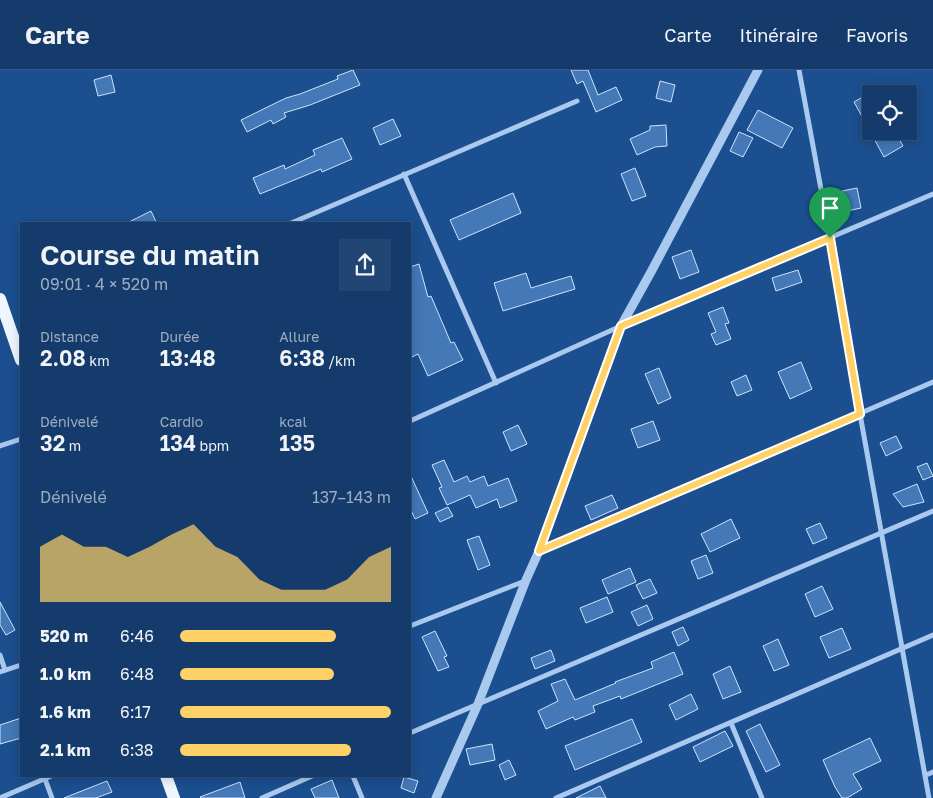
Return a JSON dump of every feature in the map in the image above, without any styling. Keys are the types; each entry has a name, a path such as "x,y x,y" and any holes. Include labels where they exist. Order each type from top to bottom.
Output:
{"main road":[{"path":"0,298 18,339 20,353"},
{"path":"166,777 174,798"}],"street":[{"path":"436,798 478,704 539,551 621,326 758,70"},
{"path":"799,70 929,798"},
{"path":"294,222 577,101"},
{"path":"404,174 496,382"},
{"path":"411,421 621,326 933,194"},
{"path":"539,551 933,382"},
{"path":"0,446 20,439"},
{"path":"411,733 933,511"},
{"path":"411,626 526,580"},
{"path":"556,798 933,635"},
{"path":"0,655 3,671 20,665"},
{"path":"730,723 762,798"},
{"path":"926,775 933,772"},
{"path":"0,798 48,777 52,798"},
{"path":"262,798 310,777"},
{"path":"353,777 362,798"}],"building":[{"path":"353,70 360,85 284,113 286,117 273,124 271,120 247,132 241,120 286,98 338,79 337,76"},
{"path":"571,70 588,70 598,95 616,87 622,100 596,112 583,81 577,84"},
{"path":"111,75 115,92 98,96 94,80"},
{"path":"660,81 675,85 671,102 656,98"},
{"path":"862,97 862,117 854,102"},
{"path":"758,110 793,128 782,148 747,130"},
{"path":"393,119 401,136 380,145 373,128"},
{"path":"666,125 667,146 655,147 637,155 630,139 650,130 650,126"},
{"path":"739,132 753,138 743,157 730,151"},
{"path":"342,138 352,159 322,172 321,169 260,194 253,178 284,165 285,169 315,155 313,150"},
{"path":"875,140 900,140 903,146 884,157"},
{"path":"635,168 646,196 632,201 621,174"},
{"path":"857,188 861,208 847,211 842,191"},
{"path":"513,193 521,213 459,240 450,220"},
{"path":"151,211 156,222 129,222"},
{"path":"691,250 699,272 680,279 672,257"},
{"path":"419,264 428,297 431,296 451,343 454,342 463,360 428,376 418,354 411,358 411,267"},
{"path":"798,270 802,282 776,291 772,278"},
{"path":"526,273 531,288 571,276 575,289 503,311 494,283"},
{"path":"723,307 729,323 725,324 731,339 716,345 711,334 716,332 708,313"},
{"path":"801,362 812,389 790,399 778,372"},
{"path":"659,368 671,398 658,404 645,374"},
{"path":"746,375 752,390 737,396 731,382"},
{"path":"653,421 660,440 638,448 631,429"},
{"path":"518,425 527,444 511,451 503,432"},
{"path":"896,436 902,448 886,456 880,443"},
{"path":"444,460 454,482 467,476 470,482 484,476 488,486 508,478 517,501 500,508 497,499 476,508 470,495 447,505 439,488 442,487 432,465"},
{"path":"927,463 933,476 923,480 917,467"},
{"path":"411,476 428,513 415,519 411,510"},
{"path":"917,484 924,502 903,507 893,494"},
{"path":"612,495 618,508 591,520 585,506"},
{"path":"448,507 453,516 440,522 435,513"},
{"path":"731,519 740,538 710,552 701,534"},
{"path":"820,523 827,538 813,544 806,529"},
{"path":"479,536 490,565 478,570 467,540"},
{"path":"706,555 713,573 698,579 691,561"},
{"path":"630,568 636,582 608,594 602,580"},
{"path":"650,579 657,593 643,599 636,585"},
{"path":"822,586 833,609 815,617 805,594"},
{"path":"607,597 613,612 586,623 580,608"},
{"path":"0,602 15,630 6,635 0,625"},
{"path":"647,605 653,619 638,626 631,612"},
{"path":"683,627 689,640 678,646 672,632"},
{"path":"842,628 851,649 829,658 820,637"},
{"path":"435,631 447,656 444,657 449,667 438,671 422,637"},
{"path":"778,639 789,665 774,671 763,646"},
{"path":"551,650 555,661 535,669 531,658"},
{"path":"674,652 683,674 621,699 620,696 593,706 595,712 575,720 573,717 546,729 538,711 558,701 551,684 565,679 575,700 653,668 651,662"},
{"path":"730,666 741,692 723,699 713,674"},
{"path":"691,694 698,709 676,720 669,705"},
{"path":"20,718 20,738 0,744 0,725"},
{"path":"632,719 642,742 575,770 565,746"},
{"path":"760,724 780,765 766,772 746,731"},
{"path":"725,731 733,746 700,762 693,747"},
{"path":"870,738 881,761 853,774 862,789 847,798 842,798 823,760"},
{"path":"492,744 495,760 470,765 466,749"},
{"path":"509,760 516,775 505,780 499,765"},
{"path":"404,777 418,781 414,793 401,788"},
{"path":"332,780 339,798 315,798 311,789"},
{"path":"107,781 112,792 96,798 64,798"},
{"path":"240,782 245,798 200,797"},
{"path":"600,786 606,798 576,798"}],"route":[{"path":"830,238 860,414 539,551 621,326 830,238"}]}
